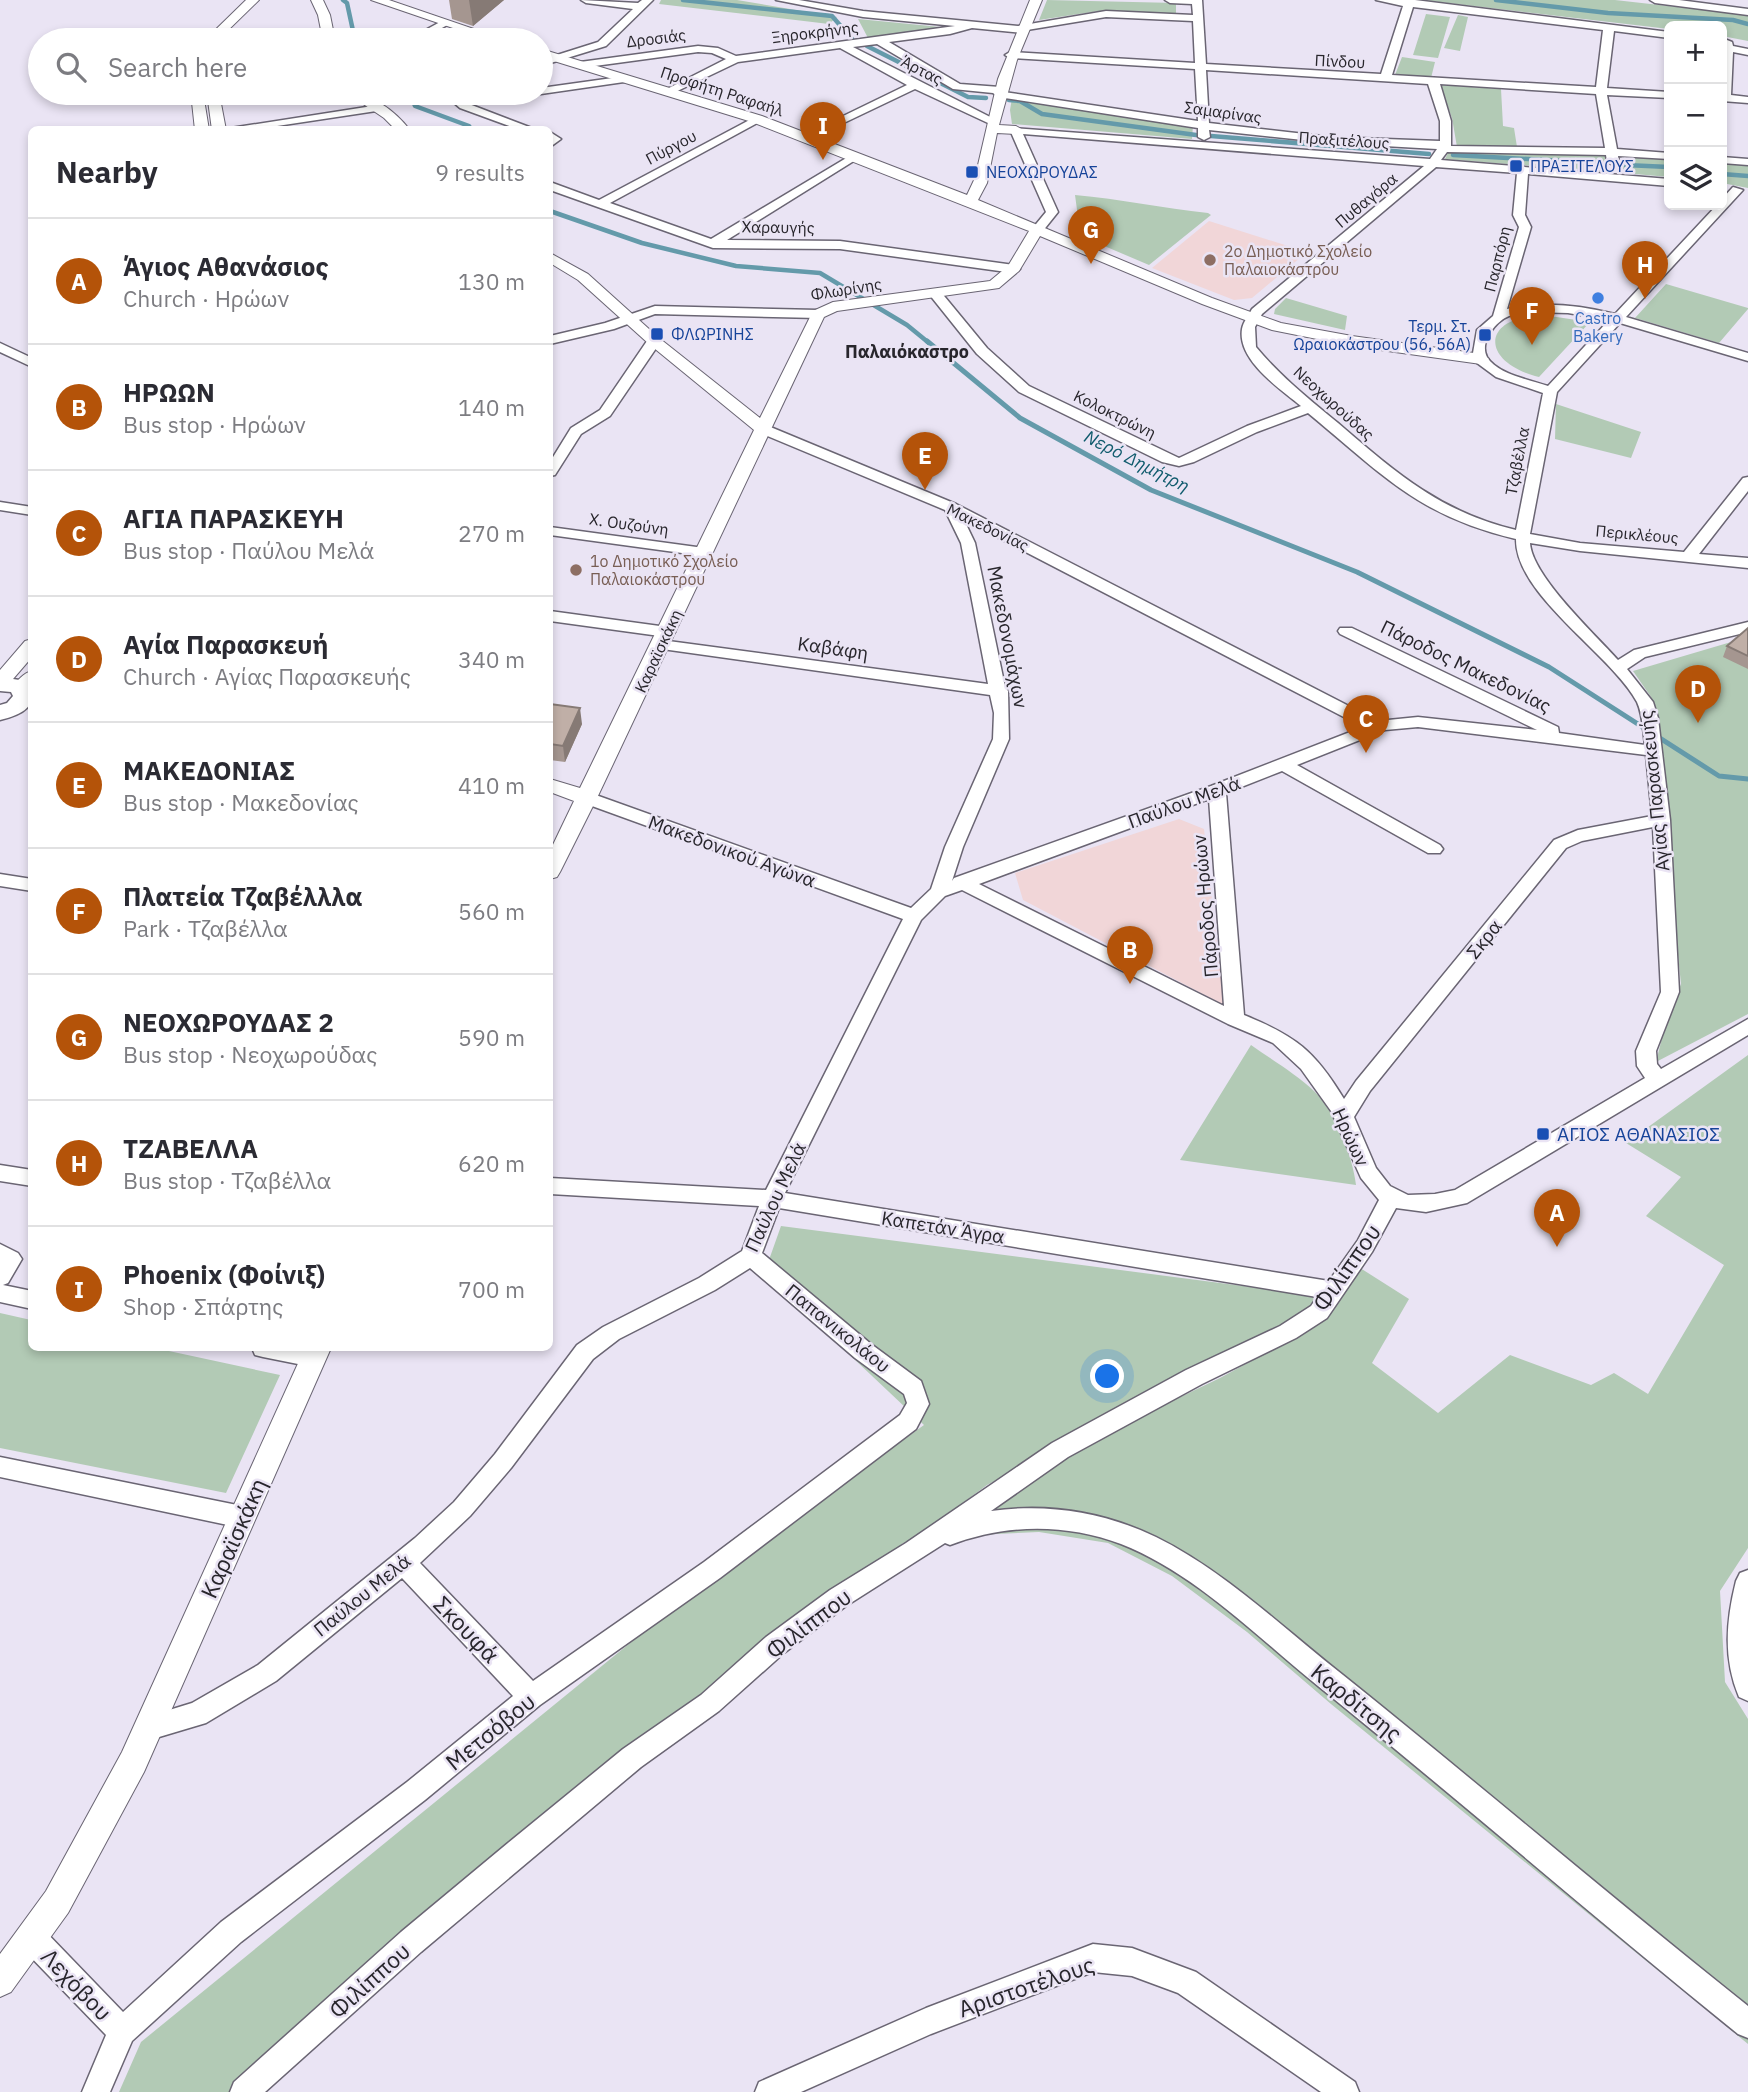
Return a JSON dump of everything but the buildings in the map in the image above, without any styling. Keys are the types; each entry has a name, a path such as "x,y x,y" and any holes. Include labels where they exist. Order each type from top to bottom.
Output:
{"street":[{"path":"317,0 326,28"},
{"path":"586,0 645,3"},
{"path":"781,0 1022,28 1106,14 1198,18"},
{"path":"1036,0 1010,55 991,125 981,184 969,201 1253,318 1335,338 1481,359 1501,374 1550,391 1742,191"},
{"path":"1106,14 1107,0"},
{"path":"1170,0 1197,1 1204,145"},
{"path":"1381,0 1664,34"},
{"path":"1654,0 1748,12"},
{"path":"387,1 462,28"},
{"path":"1385,79 1408,2"},
{"path":"553,59 602,44 645,3"},
{"path":"227,28 258,4"},
{"path":"239,28 258,4"},
{"path":"436,28 446,23"},
{"name":"Ξηροκρήνης","path":"669,92 735,59 961,29 971,24"},
{"path":"1609,27 1601,91 1615,177"},
{"name":"Άρτας","path":"878,40 957,87 999,92"},
{"name":"Άρτας","path":"840,44 991,125"},
{"path":"1727,44 1748,52"},
{"name":"Δροσιάς","path":"580,65 698,49 714,50 735,59"},
{"name":"Πίνδου","path":"1010,55 1200,69 1664,95"},
{"name":"Προφήτη Ραφαήλ","path":"553,57 757,119 969,201"},
{"path":"553,89 627,79"},
{"path":"1433,82 1446,121 1445,147"},
{"path":"806,138 915,85"},
{"name":"Σαμαρίνας","path":"999,92 1203,126 1321,139 1664,156"},
{"path":"1727,98 1748,100"},
{"path":"199,105 201,126"},
{"path":"216,105 220,126"},
{"path":"374,105 399,126"},
{"path":"464,105 521,126"},
{"path":"250,126 379,108"},
{"name":"Πύργου","path":"600,204 757,119"},
{"path":"991,125 1016,130 1052,212 1026,243 1014,269"},
{"name":"Πραξιτέλους","path":"1016,130 1664,181"},
{"name":"Πυθαγόρα","path":"1253,318 1435,162 1445,147"},
{"path":"713,244 853,157"},
{"path":"1727,160 1748,162"},
{"name":"Παρπόρη","path":"1499,316 1525,227 1519,215 1523,169"},
{"name":"Χαραυγής","path":"553,187 713,244 840,245 1014,269"},
{"name":"Μακεδονίας","path":"553,260 583,277 654,341 763,429 951,507 1376,727"},
{"name":"Φλωρίνης","path":"553,339 609,326 629,317 659,310 818,314 848,305 994,285 1008,277 1014,269"},
{"name":"Κολοκτρώνη","path":"935,294 982,351 1024,389 1167,460 1179,462 1189,459 1252,429 1311,407"},
{"path":"1481,359 1479,345 1483,332 1499,316 1519,309 1550,307 1619,319 1748,357"},
{"name":"Καραϊσκάκη","path":"553,866 818,314"},
{"name":"Νεοχωρούδας","path":"1253,318 1247,335 1250,347 1311,407 1395,480 1419,497 1457,516 1522,539"},
{"path":"553,467 576,431 605,413 654,341"},
{"path":"0,347 28,361"},
{"name":"Τζαβέλλα","path":"1522,539 1528,493 1550,391"},
{"path":"1689,556 1748,481"},
{"path":"0,506 28,510"},
{"name":"Μακεδονομάχων","path":"939,892 954,847 1001,739 1002,713 1000,691 968,543 951,507"},
{"name":"Χ. Ουζούνη","path":"553,531 704,552"},
{"name":"Περικλέους","path":"1522,539 1748,563"},
{"name":"Αγίας Παρασκευής","path":"1522,539 1526,558 1535,577 1645,702 1661,820 1670,992 1648,1043 1645,1059 1647,1066 1658,1079"},
{"name":"Καβάφη","path":"553,617 664,639 1000,691"},
{"path":"1617,668 1640,653 1748,626"},
{"name":"Πάροδος Μακεδονίας","path":"1346,631 1568,740"},
{"path":"14,697 28,657"},
{"name":"Παύλου Μελά","path":"149,1728 197,1714 267,1673 462,1509 503,1461 585,1352 611,1333 707,1284 751,1256 772,1199 914,916 939,892 1217,790 1376,727 1418,722 1568,740 1652,743"},
{"path":"1283,764 1434,849"},
{"name":"Μακεδονικού Αγώνα","path":"553,786 914,916"},
{"name":"Πάροδος Ηρώων","path":"1217,790 1235,1019"},
{"name":"Σκρα","path":"1343,1116 1363,1086 1560,844 1578,836 1661,820"},
{"path":"0,880 28,884"},
{"name":"Ηρώων","path":"960,883 1235,1019 1279,1038 1307,1062 1326,1087 1343,1116 1370,1178 1391,1198"},
{"path":"1391,1198 1406,1203 1432,1204 1460,1197 1748,1026"},
{"path":"0,1173 28,1177"},
{"name":"Καπετάν Άγρα","path":"553,1186 772,1199 1334,1291"},
{"name":"Φιλίππου","path":"244,2092 411,1942 632,1758 710,1703 775,1644 838,1598 914,1551 1060,1450 1194,1377 1288,1332 1319,1312 1364,1246 1391,1198"},
{"name":"Παπανικολάου","path":"751,1256 863,1351 913,1388 918,1404"},
{"path":"0,1293 28,1299"},
{"path":"295,1351 316,1353"},
{"name":"Καραϊσκάκη","path":"149,1728 316,1353"},
{"name":"Μετσόβου","path":"96,2092 122,2031 231,1932 416,1791 531,1697 712,1570 908,1422 918,1404"},
{"path":"0,1467 242,1517"},
{"name":"Καρδίτσης","path":"914,1551 970,1524 1007,1518 1041,1519 1086,1524 1127,1535 1182,1565 1346,1692 1638,1937 1748,2024"},
{"name":"Σκουφά","path":"402,1562 531,1697"},
{"path":"1748,1581 1740,1609 1739,1667 1748,1689"},
{"path":"0,1981 32,1938 83,1857 149,1728"},
{"name":"Λεχόβου","path":"32,1938 122,2031"},
{"name":"Αριστοτέλους","path":"769,2092 926,2022 1093,1958 1132,1962 1186,1982 1345,2092"}],"shaded area":[{"path":"1209,221 1307,252 1252,298 1234,300 1152,268"},
{"path":"1179,819 1204,829 1224,1005 1023,900 1015,873"}],"green space":[{"path":"661,0 737,0 837,17 829,24 659,4"},
{"path":"1047,0 1176,3 1176,14 1099,11 1039,20"},
{"path":"1423,0 1615,0 1748,15 1748,41 1727,37 1727,21 1664,21 1664,28"},
{"path":"1426,14 1450,17 1438,58 1413,55"},
{"path":"1458,15 1468,17 1460,51 1444,48"},
{"path":"858,19 951,28 868,38"},
{"path":"1402,57 1435,62 1431,78 1395,75"},
{"path":"1440,85 1501,89 1503,126 1514,128 1517,147 1457,147 1452,118"},
{"path":"1012,98 1193,125 1192,139 1012,124"},
{"path":"1449,151 1605,153 1608,172 1445,159"},
{"path":"1621,154 1664,158 1664,177 1623,173"},
{"path":"1727,162 1748,164 1748,188 1727,184"},
{"path":"1075,195 1211,215 1149,265 1102,245 1080,232"},
{"path":"1666,284 1748,309 1719,343 1635,318"},
{"path":"1286,298 1347,316 1345,330 1274,314 1275,309"},
{"path":"1543,315 1590,322 1539,377 1506,362 1498,352 1495,342 1498,332 1507,324 1522,318"},
{"path":"1556,404 1641,432 1631,458 1555,439"},
{"path":"1748,637 1748,1014 1656,1062 1667,1018 1681,984 1651,697 1633,671"},
{"path":"1251,1045 1300,1079 1322,1100 1342,1135 1356,1185 1180,1160"},
{"path":"1748,1055 1748,1548 1720,1591 1725,1682 1748,1719 1748,2044 1331,1704 1247,1632 1172,1576 1108,1543 1039,1532 955,1536 903,1543 244,2092 119,2092 141,2042 695,1590 924,1425 764,1274 781,1226 1313,1295 1334,1291 1310,1324 1055,1449 987,1485 944,1517 986,1490 1220,1378 1316,1326 1357,1266 1409,1299 1372,1363 1438,1413 1510,1355 1591,1385 1614,1373 1648,1394 1724,1265 1646,1216 1681,1177 1626,1143"},
{"path":"0,1313 28,1319 28,1351 169,1351 280,1375 226,1493 0,1448"}],"waterway":[{"name":"Νερό Δημήτρη","path":"343,0 347,3 352,28"},
{"path":"683,0 832,16 852,39"},
{"path":"1496,0 1608,13 1733,20 1748,24"},
{"path":"867,46 968,97 986,98"},
{"path":"1009,100 1020,101 1042,114 1196,135"},
{"name":"Νερό Δημήτρη","path":"415,105 469,126"},
{"path":"1211,136 1429,154"},
{"path":"1453,155 1601,163"},
{"path":"1625,165 1664,167"},
{"path":"1727,174 1748,176"},
{"name":"Νερό Δημήτρη","path":"553,212 642,243 736,266 820,273 907,325 929,343"},
{"name":"Νερό Δημήτρη","path":"927,341 1020,418 1151,490 1357,572 1549,667 1719,776 1748,779"}],"place":[{"name":"Phoenix (Φοίνιξ)","path":"823,160"},
{"name":"ΠΡΑΞΙΤΕΛΟΥΣ","path":"1516,166"},
{"name":"ΝΕΟΧΩΡΟΥΔΑΣ","path":"972,172"},
{"name":"2ο Δημοτικό Σχολείο Παλαιοκάστρου","path":"1210,260"},
{"name":"ΝΕΟΧΩΡΟΥΔΑΣ 2","path":"1091,264"},
{"name":"Castro Bakery","path":"1598,298"},
{"name":"ΤΖΑΒΕΛΛΑ","path":"1645,299"},
{"name":"ΦΛΩΡΙΝΗΣ","path":"657,334"},
{"name":"Τερμ. Στ. Ωραιοκάστρου (56, 56Α)","path":"1485,335"},
{"name":"Πλατεία Τζαβέλλλα","path":"1532,345"},
{"name":"ΜΑΚΕΔΟΝΙΑΣ","path":"925,490"},
{"name":"1ο Δημοτικό Σχολείο Παλαιοκάστρου","path":"576,570"},
{"name":"Αγία Παρασκευή","path":"1698,723"},
{"name":"ΑΓΙΑ ΠΑΡΑΣΚΕΥΗ","path":"1366,753"},
{"name":"ΗΡΩΩΝ","path":"1130,984"},
{"name":"ΑΓΙΟΣ ΑΘΑΝΑΣΙΟΣ","path":"1543,1134"},
{"name":"Άγιος Αθανάσιος","path":"1557,1247"}],"district":[{"name":"Παλαιόκαστρο","path":"907,351"}]}
